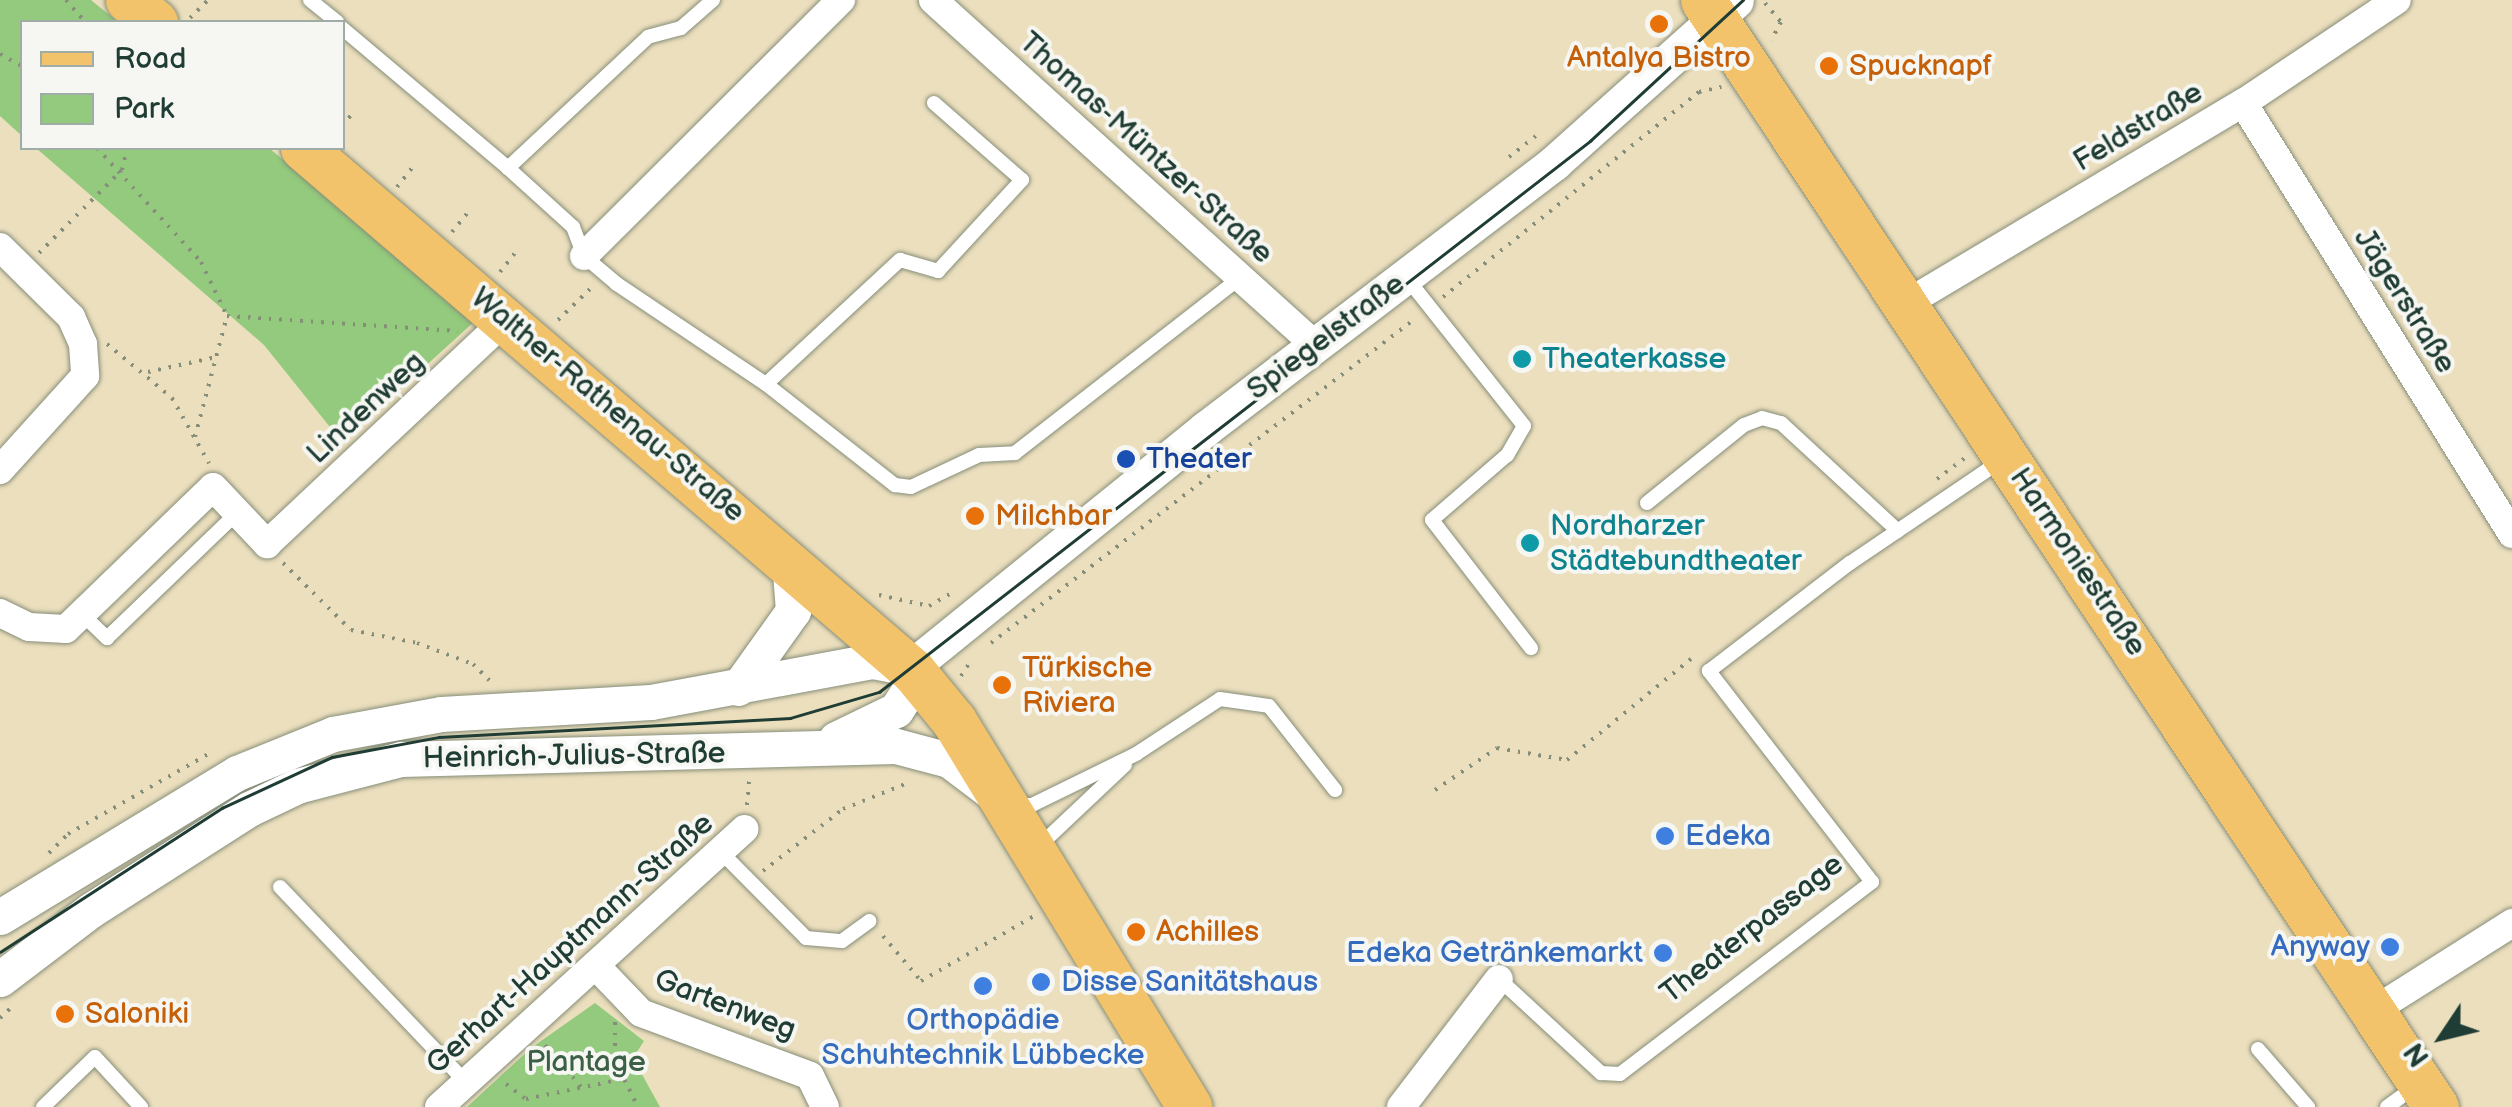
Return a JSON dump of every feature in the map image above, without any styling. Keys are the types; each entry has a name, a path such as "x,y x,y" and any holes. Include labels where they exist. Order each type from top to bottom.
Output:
{"main road":[{"path":"128,0 167,20"},
{"name":"Harmoniestraße","path":"1719,6 1907,302 1992,454 2373,1011 2415,1099"},
{"name":"Walther-Rathenau-Straße","path":"305,150 500,328 789,559 910,668 954,721 1190,1107"}],"street":[{"path":"584,256 841,0"},
{"name":"Thomas-Müntzer-Straße","path":"932,0 1316,345"},
{"name":"Feldstraße","path":"1907,302 2244,102 2397,0"},
{"name":"Spiegelstraße","path":"910,668 1316,345 1587,136 1719,6"},
{"name":"Jägerstraße","path":"2244,102 2512,534"},
{"path":"0,246 71,317 83,344 84,376 0,470"},
{"name":"Lindenweg","path":"267,544 500,328"},
{"path":"0,613 29,627 66,629 213,488 267,544"},
{"path":"738,688 792,611 789,559"},
{"name":"Heinrich-Julius-Straße","path":"0,917 236,773 333,734 441,714 651,702 873,662 910,668 911,687 896,710 856,732 790,752"},
{"name":"Heinrich-Julius-Straße","path":"0,979 91,910 249,809 351,769 450,754 582,758 920,749 972,774 1006,805"},
{"name":"Gerhart-Hauptmann-Straße","path":"439,1107 745,829"},
{"path":"0,892 68,874"},
{"path":"2373,1011 2512,923"},
{"name":"Gartenweg","path":"595,965 642,1013 796,1068 818,1084 825,1107"},
{"name":"Theaterpassage","path":"1401,1107 1499,979"}],"lane":[{"path":"310,0 334,20"},
{"path":"508,168 648,37 681,28 714,0"},
{"path":"345,31 573,227 584,256 766,384 895,485 911,487 980,455 1016,453 1240,277"},
{"path":"766,384 900,260 938,270 1022,180 934,103"},
{"path":"1406,276 1524,426 1507,455 1432,520 1530,648"},
{"path":"1648,503 1744,424 1762,418 1781,423 1898,530"},
{"name":"Theaterpassage","path":"1499,979 1601,1073 1620,1074 1872,882 1709,670 1898,530 1992,454"},
{"path":"82,614 107,638 237,513"},
{"path":"1006,805 1032,806 1136,754 1220,700 1268,706 1335,790"},
{"path":"1033,851 1136,754"},
{"path":"721,852 806,938 842,941 870,921"},
{"path":"280,887 475,1075"},
{"path":"2258,1050 2308,1107"},
{"path":"43,1107 95,1058 141,1107"}],"path":[{"path":"66,0 83,20"},
{"path":"174,20 208,0"},
{"path":"1762,0 1781,22 1767,49"},
{"path":"0,54 20,64"},
{"path":"14,59 20,58"},
{"path":"960,679 974,656 1429,308 1699,92"},
{"path":"345,122 352,114"},
{"path":"99,150 122,170 201,262 227,316 196,437"},
{"path":"24,269 122,170 126,150"},
{"path":"394,190 414,165"},
{"path":"449,236 469,210"},
{"path":"497,275 517,250"},
{"path":"555,323 592,288 584,256"},
{"path":"227,316 500,328"},
{"path":"83,344 114,344 148,372 196,437 213,470 213,488"},
{"path":"148,372 216,357"},
{"path":"1930,484 1992,454"},
{"path":"267,544 311,596 351,630 417,643 473,664 489,680"},
{"path":"1435,790 1497,748 1567,760 1700,654"},
{"path":"749,880 842,809 909,786 912,775"},
{"path":"870,921 921,981 1034,916"},
{"path":"620,991 615,1061 638,1107"},
{"path":"528,1026 585,1091"},
{"path":"475,1075 526,1099 585,1091 623,1080"}],"green space":[{"path":"0,0 91,0 116,20 20,20 20,134 0,116"},
{"path":"38,150 271,150 476,320 342,442 264,345"},
{"name":"Plantage","path":"595,1003 644,1041 633,1058 660,1107 467,1107 531,1048"}],"tram line":[{"path":"0,952 222,808 332,757 439,737 790,718 879,692 1590,141 1743,0"}],"place":[{"name":"Antalya Bistro","path":"1659,24"},
{"name":"Spucknapf","path":"1829,66"},
{"name":"Theaterkasse","path":"1522,359"},
{"name":"Theater","path":"1126,459"},
{"name":"Milchbar","path":"975,516"},
{"name":"Nordharzer Städtebundtheater","path":"1530,543"},
{"name":"Türkische Riviera","path":"1002,685"},
{"name":"Edeka","path":"1665,836"},
{"name":"Achilles","path":"1136,932"},
{"name":"Anyway","path":"2390,947"},
{"name":"Edeka Getränkemarkt","path":"1663,953"},
{"name":"Disse Sanitätshaus","path":"1041,982"},
{"name":"Orthopädie Schuhtechnik Lübbecke","path":"983,986"},
{"name":"Saloniki","path":"65,1014"}]}
